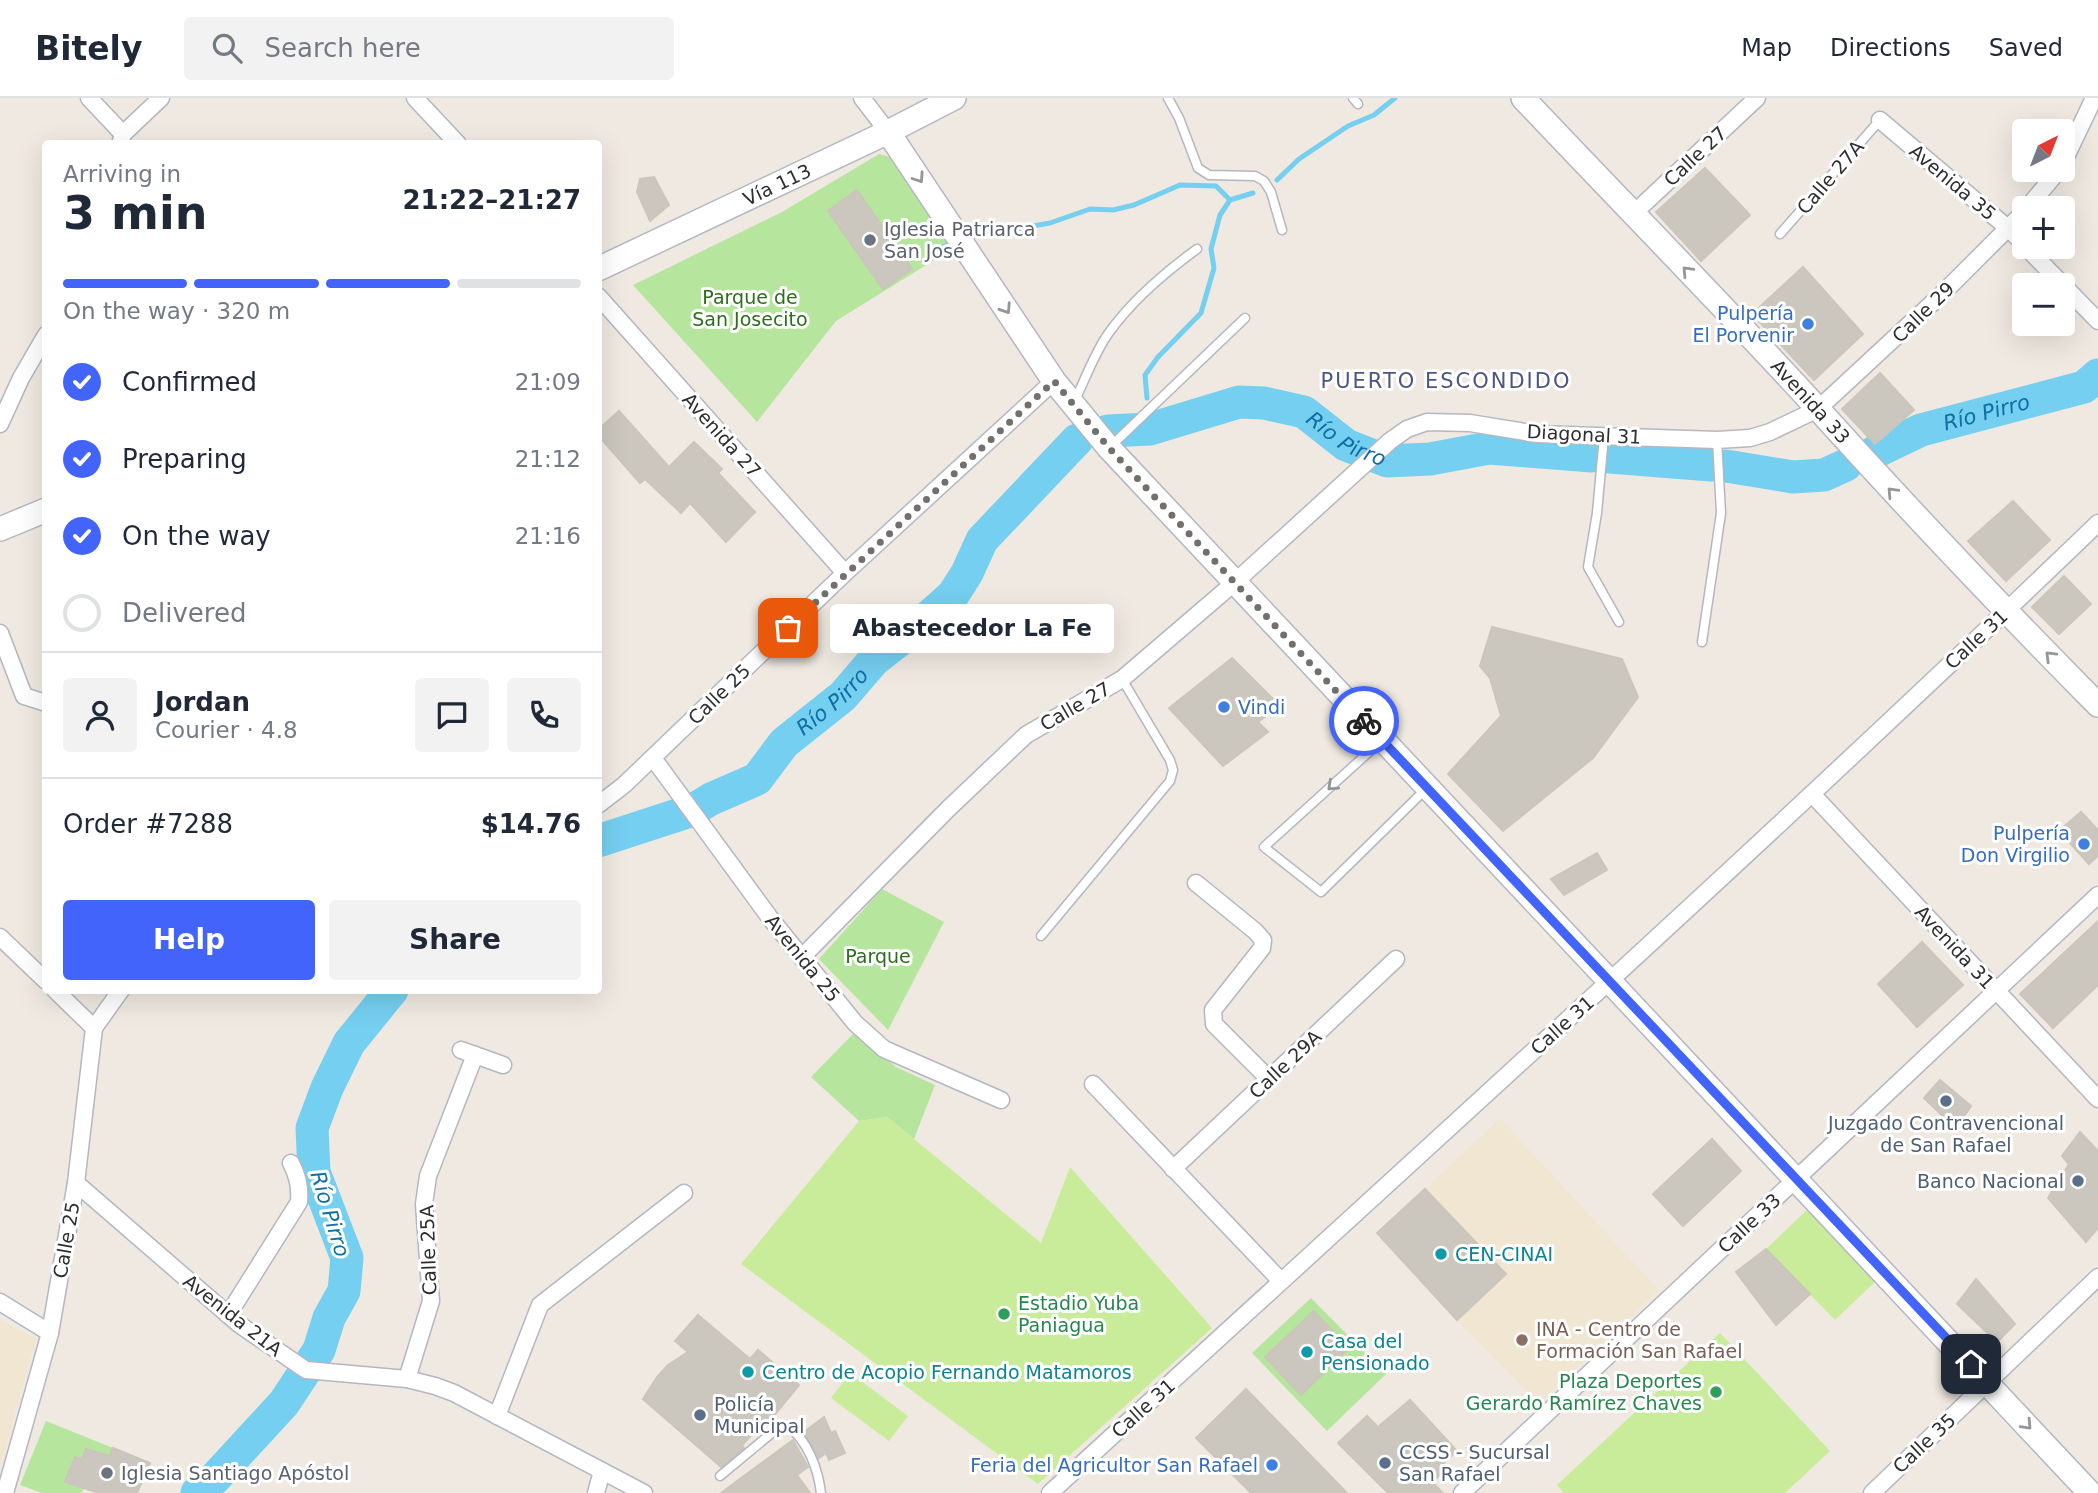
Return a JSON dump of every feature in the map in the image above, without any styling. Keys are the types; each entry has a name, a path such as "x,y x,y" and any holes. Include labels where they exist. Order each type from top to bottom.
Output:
{"main road":[{"name":"Vía 113","path":"602,267 954,98"},
{"name":"Avenida 33","path":"1523,98 1818,409 1867,465 2098,705"},
{"path":"888,132 1054,381 1109,448 2090,1493"},
{"path":"0,529 42,512"}],"street":[{"path":"89,98 122,139 161,98"},
{"path":"415,98 454,140"},
{"path":"862,98 888,132"},
{"name":"Calle 27","path":"1633,214 1757,98"},
{"path":"2076,136 2094,98"},
{"name":"Avenida 35","path":"1880,120 2012,232"},
{"name":"Calle 29","path":"2038,196 2049,182"},
{"name":"Calle 29","path":"1818,409 2012,226"},
{"name":"Avenida 35","path":"2038,259 2098,321"},
{"name":"Avenida 27","path":"602,300 845,573"},
{"path":"0,424 21,378 42,342"},
{"name":"Calle 25","path":"602,802 653,758 845,573 1054,381"},
{"name":"Diagonal 31","path":"1359,468 1407,429 1427,422 1470,423 1537,433 1717,440 1750,438 1770,432 1818,409"},
{"name":"Calle 27","path":"802,957 948,809 1027,735 1122,679 1234,583 1359,468"},
{"name":"Calle 31","path":"1050,1493 1812,794 2098,523"},
{"path":"0,633 24,696 42,703"},
{"name":"Avenida 25","path":"653,758 770,918 855,1023 884,1049 1001,1100"},
{"name":"Avenida 31","path":"1812,794 2098,1099"},
{"path":"1196,883 1263,940 1262,948 1213,1010 1212,1016 1214,1024 1269,1079"},
{"name":"Calle 33","path":"1462,1493 2098,895"},
{"path":"0,937 42,977"},
{"name":"Calle 29A","path":"1173,1169 1396,959"},
{"path":"59,994 94,1028"},
{"name":"Calle 25","path":"5,1493 50,1333 76,1183 94,1028 118,994"},
{"name":"Calle 25A","path":"407,1379 431,1301 424,1204 429,1176 468,1053 503,1065"},
{"path":"1093,1084 1281,1281"},
{"path":"228,1315 299,1202 298,1177 291,1163"},
{"name":"Avenida 21A","path":"76,1183 228,1315 306,1370 407,1379 454,1393 644,1493"},
{"path":"496,1416 540,1305 684,1193"},
{"name":"Calle 35","path":"1872,1493 2098,1277"},
{"path":"0,1303 50,1333"},
{"path":"596,1493 602,1471"}],"lane":[{"path":"1168,98 1179,118 1198,168 1209,175 1255,176 1264,181 1271,192 1282,230"},
{"name":"Calle 27A","path":"1780,234 1880,120"},
{"path":"1073,405 1106,336 1151,286 1197,249"},
{"path":"1109,448 1245,318"},
{"path":"1604,436 1597,513 1588,567 1619,622"},
{"path":"1702,642 1721,513 1717,440"},
{"path":"1041,936 1170,781 1173,770 1170,760 1122,679"},
{"path":"1383,740 1264,847 1321,892 1428,786"},
{"path":"720,1476 773,1432 788,1426 797,1432 814,1463 821,1493"}],"shaded area":[{"path":"1500,1118 1659,1290 1539,1404 1457,1320 1506,1274 1425,1189"},
{"path":"0,1320 36,1339 0,1466"}],"green space":[{"name":"Parque de San Josecito","path":"879,154 890,157 952,249 836,321 757,422 633,285 782,212","holes":["858,191 912,269 883,289 828,211"]},
{"name":"Parque","path":"882,889 944,922 888,1030 819,959"},
{"path":"854,1033 896,1067 935,1085 914,1139 887,1117 859,1121 811,1077"},
{"name":"Estadio Yuba Paniagua","path":"887,1117 1041,1243 1070,1167 1212,1328 1038,1484 741,1264 859,1121"},
{"path":"1808,1209 1877,1280 1835,1320 1766,1249"},
{"path":"1311,1298 1386,1374 1327,1431 1252,1353"},
{"name":"Plaza Deportes Gerardo Ramírez Chaves","path":"1720,1333 1830,1451 1785,1493 1564,1493 1557,1485"},
{"path":"850,1373 908,1416 889,1441 831,1398"},
{"path":"46,1421 113,1448 108,1461 100,1453 86,1449 82,1459 75,1457 65,1482 84,1488 81,1493 42,1493 20,1485"}],"building":[{"path":"1705,168 1750,215 1701,261 1656,212"},
{"path":"654,177 669,205 650,221 637,192 640,179"},
{"name":"Iglesia Patriarca San José","path":"857,190 912,269 883,289 828,211"},
{"name":"Pulpería El Porvenir","path":"1803,267 1863,334 1814,380 1752,314"},
{"path":"1880,373 1914,410 1875,444 1842,409"},
{"path":"619,411 669,467 694,442 722,469 718,473 755,512 726,542 690,503 681,513 645,479 640,483 602,440 602,426"},
{"path":"2013,501 2050,540 2006,581 1968,541"},
{"path":"2064,576 2091,604 2059,634 2032,607"},
{"path":"1492,627 1622,659 1638,697 1593,758 1503,831 1448,774 1501,716 1490,678 1480,666"},
{"name":"Vindi","path":"1232,658 1280,706 1258,722 1268,732 1223,766 1169,708"},
{"name":"Pulpería Don Virgilio","path":"2081,812 2098,830 2098,856 2089,864 2059,831"},
{"path":"1597,853 1607,870 1564,895 1551,879"},
{"path":"2098,921 2098,985 2053,1028 2020,994"},
{"path":"1922,942 1963,985 1917,1027 1878,984"},
{"name":"Juzgado Contravencional de San Rafael","path":"1940,1080 1971,1106 1956,1129 1924,1098"},
{"name":"Banco Nacional","path":"2080,1132 2098,1151 2098,1228 2086,1242 2048,1198 2069,1164 2062,1156"},
{"path":"1712,1139 1741,1171 1683,1226 1653,1194"},
{"name":"CEN-CINAI","path":"1425,1189 1506,1274 1457,1320 1377,1233"},
{"path":"1766,1249 1810,1294 1776,1325 1736,1272"},
{"path":"1976,1279 2015,1324 1997,1342 1957,1304"},
{"name":"Casa del Pensionado","path":"1314,1311 1349,1348 1301,1395 1265,1357"},
{"path":"698,1315 750,1359 758,1350 799,1385 772,1418 768,1418 742,1445 744,1448 721,1467 643,1399 668,1365 688,1352 675,1341"},
{"name":"Feria del Agricultor San Rafael","path":"1246,1389 1347,1493 1251,1493 1196,1438"},
{"path":"1410,1400 1457,1451 1442,1465 1447,1469 1432,1482 1443,1493 1388,1493 1338,1443 1367,1416 1378,1427"},
{"path":"824,1417 831,1433 835,1431 845,1453 829,1460 826,1453 819,1458 804,1432"},
{"path":"793,1440 808,1467 797,1475 810,1493 721,1493"},
{"name":"Iglesia Santiago Apóstol","path":"113,1448 150,1463 137,1493 99,1493 65,1482 75,1457 82,1459 86,1449 110,1456"}],"waterway":[{"path":"1277,180 1299,159 1348,126 1374,115 1395,98"},
{"path":"964,238 1050,223 1090,209 1113,210 1134,205 1180,185 1216,186 1230,200"},
{"path":"1147,398 1145,375 1158,357 1201,313 1214,268 1211,249 1220,215 1230,200 1253,193"},
{"path":"942,247 955,242"},
{"name":"Río Pirro","path":"1873,453 1921,430 2084,387 2098,375"},
{"name":"Río Pirro","path":"1108,431 1150,429 1239,402 1264,403 1304,412 1346,445 1387,461 1430,459 1489,448 1592,456"},
{"path":"1136,431 1142,420"},
{"name":"Río Pirro","path":"602,840 693,810 757,779 784,743 843,696 874,660 953,595 967,573 982,540 1077,440"},
{"name":"Río Pirro","path":"1610,457 1711,465"},
{"name":"Río Pirro","path":"1726,466 1793,477 1824,475 1846,465"},
{"name":"Río Pirro","path":"197,1493 215,1478 284,1403 319,1350 329,1318 344,1291 347,1258 314,1172 312,1128 327,1088 349,1043 389,994"}],"way so far":[{"path":"788,628 1054,381 1109,448 1364,721"}],"place":[{"name":"Iglesia Patriarca San José","path":"870,240"},
{"name":"Pulpería El Porvenir","path":"1808,324"},
{"name":"Abastecedor La Fe","path":"788,628"},
{"name":"Vindi","path":"1224,707"},
{"name":"Pulpería Don Virgilio","path":"2084,844"},
{"name":"Juzgado Contravencional de San Rafael","path":"1946,1101"},
{"name":"Banco Nacional","path":"2078,1181"},
{"name":"CEN-CINAI","path":"1441,1254"},
{"name":"Estadio Yuba Paniagua","path":"1004,1314"},
{"name":"INA - Centro de Formación San Rafael","path":"1522,1340"},
{"name":"Casa del Pensionado","path":"1307,1352"},
{"name":"Centro de Acopio Fernando Matamoros","path":"748,1372"},
{"name":"Plaza Deportes Gerardo Ramírez Chaves","path":"1716,1392"},
{"name":"Policía Municipal","path":"700,1415"},
{"name":"CCSS - Sucursal San Rafael","path":"1385,1463"},
{"name":"Feria del Agricultor San Rafael","path":"1272,1465"},
{"name":"Iglesia Santiago Apóstol","path":"107,1473"}],"district":[{"name":"PUERTO ESCONDIDO","path":"1446,381"}],"route":[{"path":"1364,721 1971,1364"}]}
